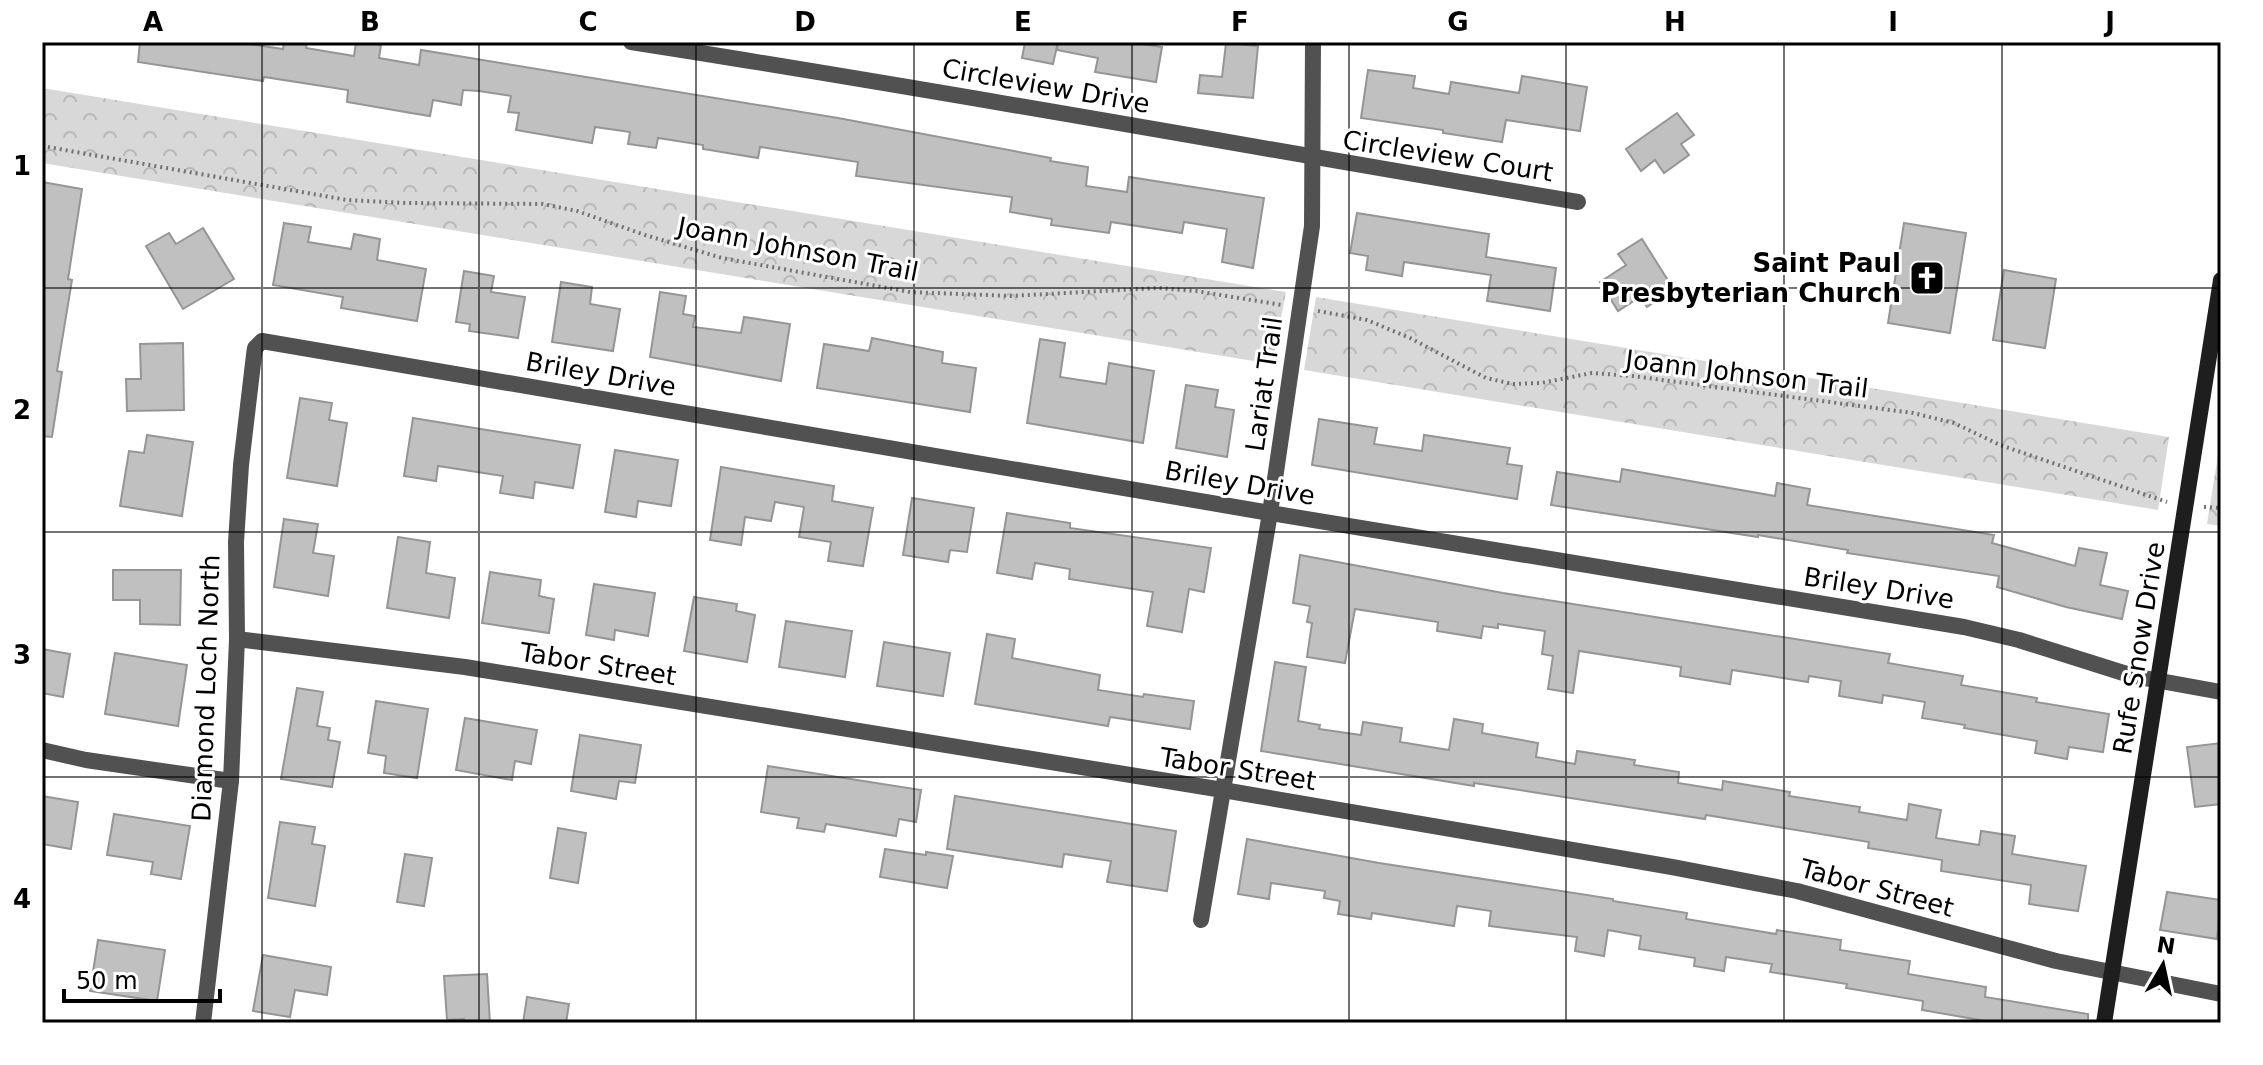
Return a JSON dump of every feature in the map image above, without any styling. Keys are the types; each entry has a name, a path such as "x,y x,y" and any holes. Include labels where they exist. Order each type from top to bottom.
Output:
{"main road":[{"name":"Rufe Snow Drive","path":"2104,1023 2221,280"}],"street":[{"name":"Circleview Drive","path":"631,42 844,75 1311,158"},
{"name":"Lariat Trail","path":"1201,920 1270,513 1312,226 1313,42"},
{"name":"Circleview Court","path":"1311,158 1578,202"},
{"name":"Briley Drive","path":"254,355 262,341 1270,513 1964,627 2019,640 2158,682 2221,692"},
{"name":"Diamond Loch North","path":"203,1023 231,781 237,639 236,542 241,465 254,355"},
{"name":"Tabor Street","path":"237,639 465,667 1223,790 1797,891 1940,927 2018,951 2221,994"},
{"path":"42,750 86,760 231,781"}],"path":[{"name":"Joann Johnson Trail","path":"42,146 347,200 422,204 543,204 577,211 722,258 910,292 1010,296 1158,288 1268,302"},
{"name":"Joann Johnson Trail","path":"1325,313 1367,320 1410,338 1486,378 1513,384 1541,383 1592,373 1913,413 1954,423 2000,445 2165,502"},
{"path":"2206,508 2221,508"}],"green space":[{"path":"42,88 1286,292 1272,364 42,163"},
{"path":"1316,297 2169,437 2158,510 1304,370"},
{"path":"2221,449 2221,526 2207,524"}],"building":[{"path":"140,42 235,42 283,49 284,42 307,42 306,48 354,56 356,42 364,42 381,45 379,58 419,65 421,50 838,118 1051,158 1050,161 1088,167 1086,186 1127,192 1129,177 1264,198 1253,268 1222,262 1227,229 1184,222 1182,233 1111,222 1109,233 1051,225 1052,219 1010,212 1012,197 856,176 858,162 760,147 758,158 658,138 656,148 628,144 630,132 595,127 592,143 516,130 519,113 508,112 511,96 479,91 463,90 461,105 433,100 430,116 411,113 347,102 348,90 138,62"},
{"path":"1025,42 1058,42 1053,64 1022,58"},
{"path":"1058,42 1129,42 1162,47 1156,82 1095,72 1098,58 1057,50"},
{"path":"1226,43 1258,46 1253,98 1198,93 1200,75 1222,77"},
{"path":"1368,70 1415,76 1413,88 1449,94 1451,82 1519,93 1522,76 1587,87 1580,131 1506,120 1502,142 1361,118"},
{"path":"1677,113 1694,135 1681,144 1689,155 1664,173 1655,160 1641,171 1626,149"},
{"path":"42,182 82,189 68,279 72,280 57,371 62,372 52,437 42,436"},
{"path":"1357,213 1489,234 1486,257 1556,268 1550,311 1487,301 1491,275 1404,262 1402,276 1366,270 1368,256 1350,253"},
{"path":"284,223 311,227 308,242 351,249 354,234 380,239 377,260 426,269 417,321 341,308 343,297 273,285"},
{"name":"Saint Paul Presbyterian Church","path":"1904,223 1966,233 1950,333 1888,323"},
{"path":"203,228 234,279 183,309 146,246 169,233 176,244"},
{"path":"1642,239 1674,290 1647,307 1640,297 1618,311 1600,282 1626,265 1618,254"},
{"path":"2004,270 2056,279 2045,348 1993,340"},
{"path":"464,271 494,276 491,292 525,297 518,338 469,331 470,324 456,322"},
{"path":"561,282 592,287 590,304 620,309 613,351 552,342"},
{"path":"660,292 686,296 683,314 695,316 693,327 741,333 744,317 790,324 781,381 650,357"},
{"path":"872,338 943,352 942,363 976,368 970,412 817,388 824,344 869,351"},
{"path":"1040,339 1065,343 1060,377 1106,384 1109,363 1154,371 1143,443 1027,423"},
{"path":"183,343 184,410 127,411 126,379 141,379 140,344"},
{"path":"1186,385 1218,390 1215,407 1234,410 1227,457 1176,448"},
{"path":"300,398 332,403 329,420 347,423 337,486 287,478"},
{"path":"413,418 580,445 573,488 535,482 533,498 500,493 503,476 438,466 436,481 404,476"},
{"path":"1319,419 1377,428 1374,444 1422,451 1424,435 1510,448 1507,464 1522,466 1517,499 1312,465"},
{"path":"147,435 193,442 182,516 120,506 129,451 144,453"},
{"path":"615,450 678,460 671,506 638,501 636,517 605,512"},
{"path":"721,467 834,486 832,501 873,508 863,566 828,561 831,542 799,537 804,507 775,502 771,521 745,517 741,545 710,540"},
{"path":"1622,469 1775,496 1777,483 1810,489 1807,505 1994,535 1992,543 2075,566 2079,548 2107,553 2100,585 2128,591 2122,619 1997,587 1999,576 1847,553 1848,550 1758,535 1551,505 1557,472 1620,482"},
{"path":"912,498 974,508 967,552 950,550 948,562 903,555"},
{"path":"1007,513 1070,523 1070,528 1211,548 1204,592 1189,589 1182,632 1147,626 1153,592 1069,579 1070,569 1035,563 1032,579 997,573"},
{"path":"284,519 318,524 313,553 334,556 328,596 274,587"},
{"path":"398,537 430,542 426,573 455,578 449,618 387,608"},
{"path":"1300,555 1503,593 1890,654 1888,663 1963,676 1961,685 2109,714 2103,752 2069,747 2067,759 2035,753 2037,741 1922,718 1925,702 1883,695 1882,703 1839,696 1841,681 1809,676 1808,682 1732,670 1730,684 1680,676 1681,667 1579,651 1573,693 1548,689 1553,656 1542,654 1545,631 1498,624 1498,628 1483,626 1481,638 1437,631 1438,622 1355,609 1345,663 1307,657 1312,623 1307,622 1310,606 1293,603"},
{"path":"113,570 181,570 180,625 140,624 140,600 113,600"},
{"path":"490,572 541,580 539,596 554,599 549,633 482,623"},
{"path":"594,584 655,593 648,636 615,630 614,640 586,635"},
{"path":"694,597 737,604 736,611 755,615 747,662 684,651"},
{"path":"786,621 852,631 845,677 779,667"},
{"path":"987,634 1015,639 1012,658 1100,675 1098,690 1194,701 1190,729 1110,717 1108,726 975,704"},
{"path":"884,642 950,653 943,696 877,686"},
{"path":"42,649 70,654 63,697 42,693"},
{"path":"115,653 187,665 178,726 105,714"},
{"path":"1275,662 1306,667 1298,721 1320,725 1319,729 1361,735 1363,722 1402,728 1400,742 1449,750 1454,719 1483,724 1482,733 1538,743 1536,757 1575,764 1577,751 1635,760 1634,765 1679,772 1678,783 1722,790 1723,781 1790,792 1789,796 1860,807 1859,812 1907,820 1909,804 1941,810 1936,838 1979,845 1981,831 2015,836 2012,854 2086,866 2078,911 2029,904 2031,885 1941,871 1942,860 1868,848 1869,842 1706,815 1705,819 1474,783 1474,786 1261,751"},
{"path":"297,688 323,692 317,726 330,728 328,740 340,742 332,787 281,779"},
{"path":"376,701 428,709 417,778 384,773 386,756 368,753"},
{"path":"465,718 537,730 531,764 515,761 512,780 456,770"},
{"path":"580,735 641,745 635,783 619,781 616,799 571,791"},
{"path":"2221,743 2221,804 2195,807 2187,747"},
{"path":"768,766 921,790 916,822 899,819 896,836 826,824 824,832 797,828 799,818 761,812"},
{"path":"42,796 78,802 71,849 42,844"},
{"path":"955,796 1176,831 1167,891 1107,882 1111,861 1064,854 1062,867 947,849"},
{"path":"114,814 190,826 181,879 151,874 153,862 107,855"},
{"path":"280,822 315,827 312,844 325,846 315,906 268,898"},
{"path":"558,828 586,833 578,883 550,878"},
{"path":"1247,839 1613,899 1687,913 1686,919 1776,934 1777,930 1841,940 1840,950 1910,961 1908,974 1986,987 1985,997 2088,1014 2088,1023 1997,1023 1922,1010 1923,1001 1846,988 1847,984 1770,972 1772,964 1726,957 1724,971 1694,966 1695,958 1639,949 1641,936 1608,930 1604,956 1575,951 1577,937 1489,926 1491,911 1457,906 1454,926 1372,913 1371,919 1338,914 1340,901 1324,898 1325,891 1271,883 1269,899 1238,894"},
{"path":"885,849 953,856 947,888 880,877"},
{"path":"405,854 432,858 424,906 397,902"},
{"path":"2167,892 2221,900 2217,939 2160,930"},
{"path":"98,940 165,950 157,1001 90,991"},
{"path":"263,955 331,967 327,995 295,990 290,1017 253,1011"},
{"path":"487,974 490,1023 447,1020 444,976"},
{"path":"527,997 569,1004 566,1023 523,1023"}],"place":[{"name":"Saint Paul Presbyterian Church","path":"1927,278"}]}
